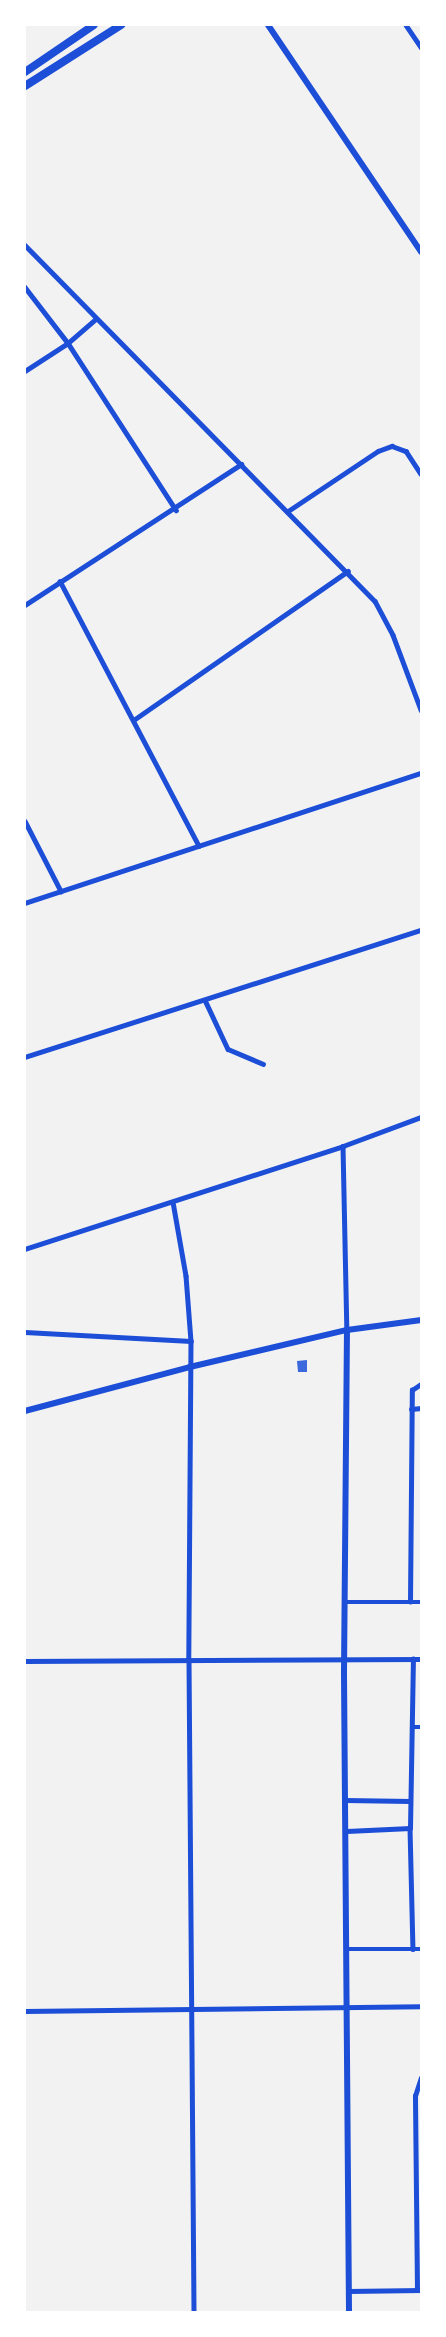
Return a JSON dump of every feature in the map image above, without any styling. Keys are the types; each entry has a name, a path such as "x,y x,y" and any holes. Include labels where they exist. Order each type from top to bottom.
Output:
{"highway":[{"path":"25,72 94,25"},
{"path":"25,86 121,25"}],"main road":[{"path":"268,25 421,252"},
{"path":"349,2312 348,1949 344,1660 347,1330 421,1320"}],"street":[{"path":"406,25 421,47"},
{"path":"25,245 96,319 348,571 375,601 393,635 421,710"},
{"path":"25,287 68,343 176,510"},
{"path":"25,371 68,343 96,319"},
{"path":"288,511 378,451 392,446 406,451 421,474"},
{"path":"25,605 60,581 176,510 241,464"},
{"path":"135,719 348,571"},
{"path":"60,581 135,719 199,846"},
{"path":"25,903 421,773"},
{"path":"25,821 61,891"},
{"path":"25,1057 421,930"},
{"path":"204,1000 228,1049 263,1064"},
{"path":"25,1249 343,1146 421,1116"},
{"path":"25,1412 190,1367 347,1330 343,1146"},
{"path":"173,1202 186,1276 191,1341 189,1660 194,2312"},
{"path":"25,1332 191,1341"},
{"path":"410,1602 411,1409 412,1390 421,1384"},
{"path":"411,1409 421,1408"},
{"path":"344,1602 421,1602"},
{"path":"413,1659 410,1801 413,1949"},
{"path":"25,1661 421,1659"},
{"path":"412,1727 421,1727"},
{"path":"345,1800 410,1801"},
{"path":"347,1831 410,1828"},
{"path":"348,1949 421,1949"},
{"path":"25,2011 191,2006 421,2006"},
{"path":"349,2291 419,2290 415,2096 421,2078"}],"building":[{"path":"307,1360 307,1372 298,1372 297,1361"}]}
